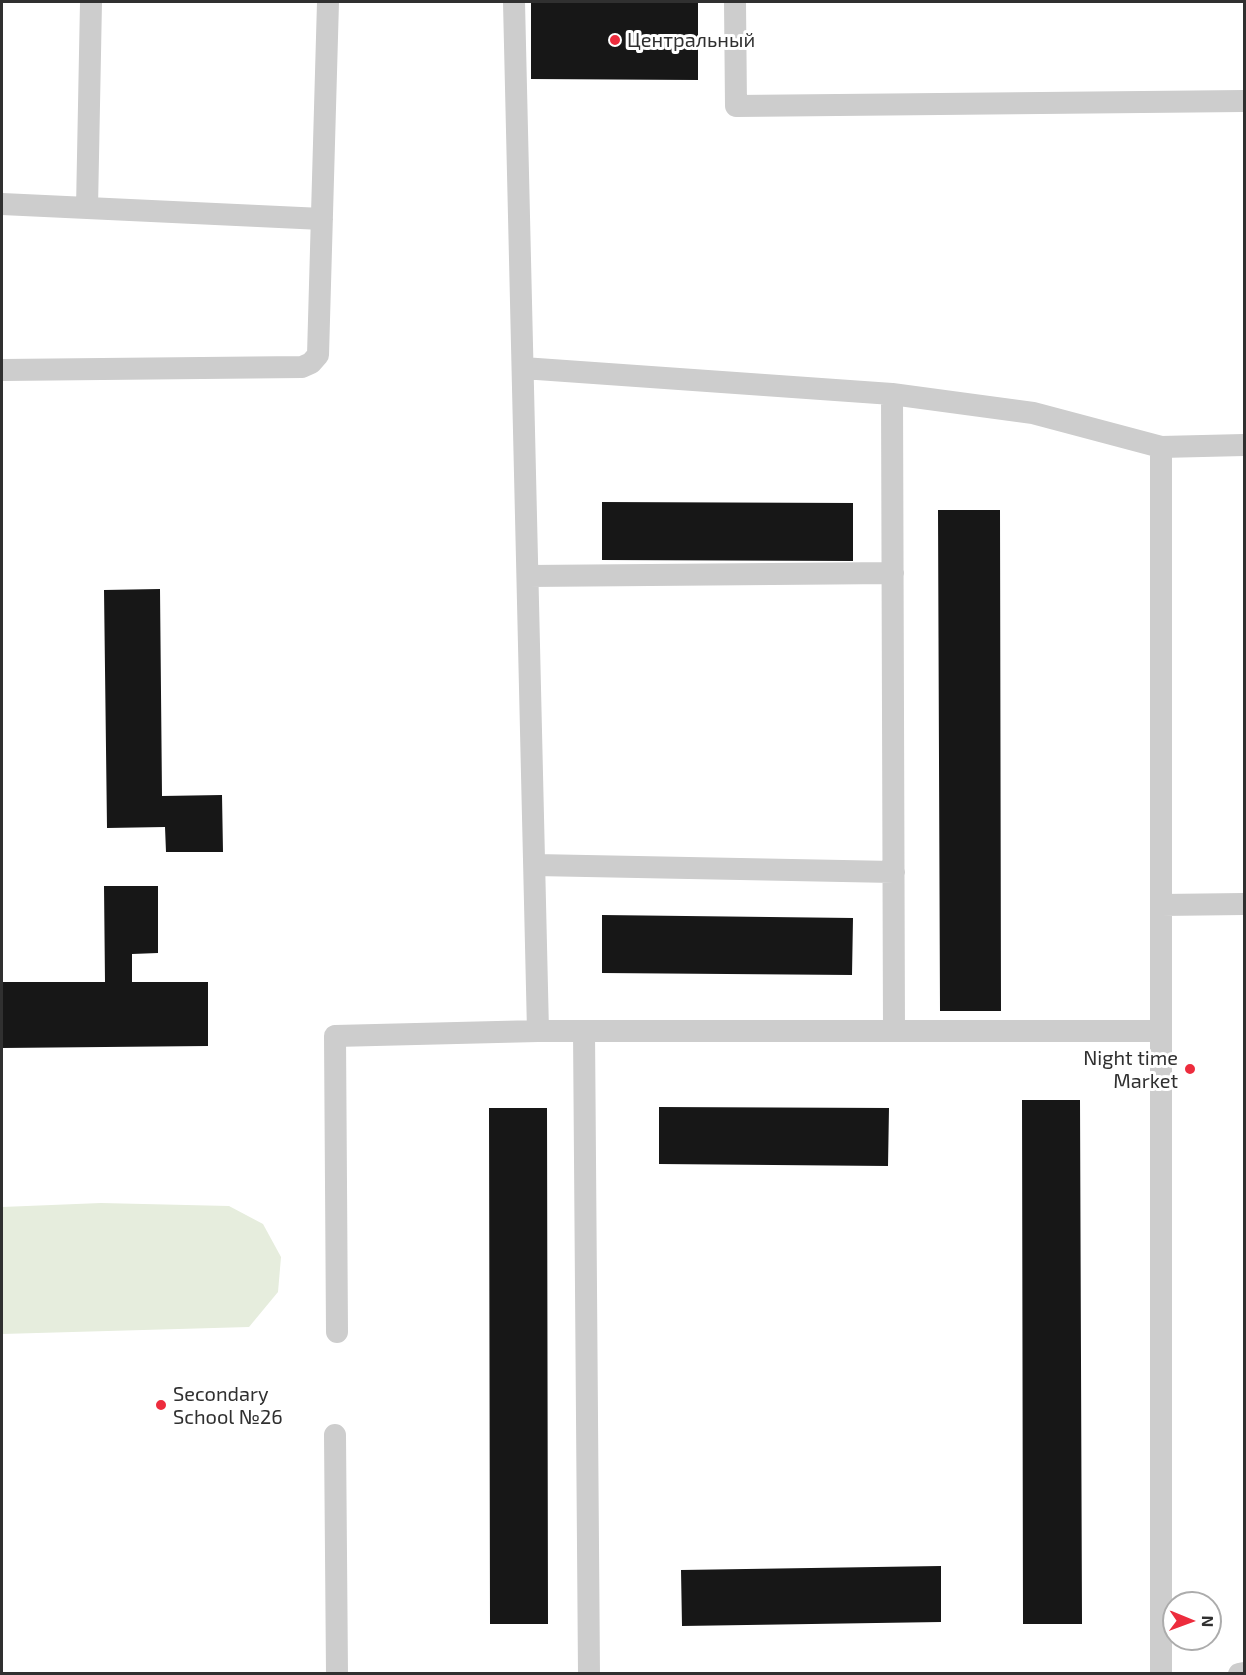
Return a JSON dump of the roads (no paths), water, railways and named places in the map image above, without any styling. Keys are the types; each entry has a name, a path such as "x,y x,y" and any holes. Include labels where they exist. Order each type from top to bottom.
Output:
{"street":[{"path":"87,208 91,2"},
{"path":"2,370 302,367 311,363 318,355 328,2"},
{"path":"514,2 538,1031"},
{"path":"735,2 736,106 1245,101"},
{"path":"2,204 322,219"},
{"path":"523,368 892,393 1033,413 1161,447 1245,445"},
{"path":"892,393 894,1031"},
{"path":"1161,447 1161,1674"},
{"path":"528,576 893,573"},
{"path":"535,865 894,873"},
{"path":"1161,905 1245,904"},
{"path":"337,1332 335,1036 538,1031 1161,1031"},
{"path":"584,1031 589,1674"},
{"path":"335,1435 337,1674"},
{"path":"1239,1674 1245,1673"}],"place":[{"name":"Центральный","path":"615,40"},
{"name":"Night time Market","path":"1190,1069"},
{"name":"Secondary School №26","path":"161,1405"}]}
